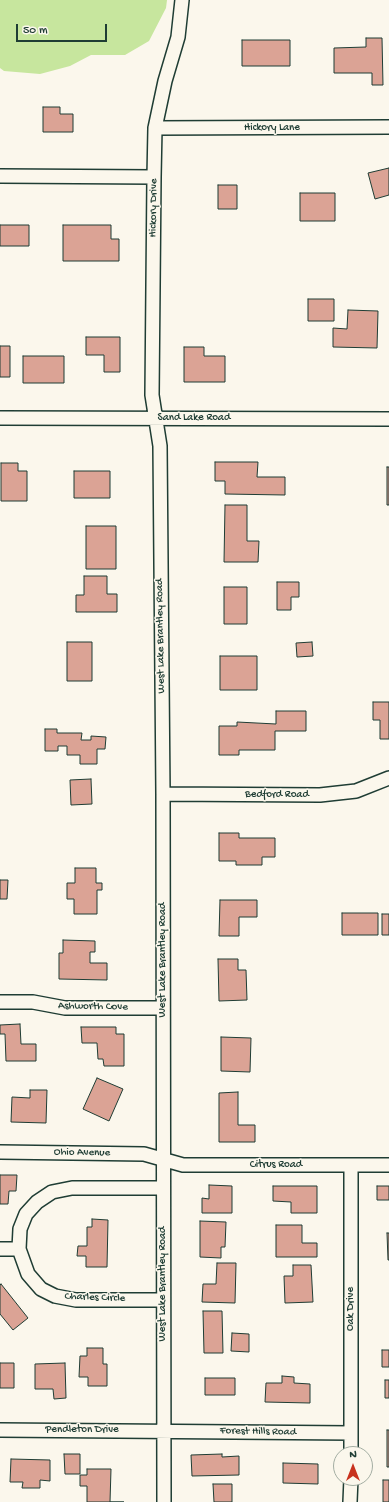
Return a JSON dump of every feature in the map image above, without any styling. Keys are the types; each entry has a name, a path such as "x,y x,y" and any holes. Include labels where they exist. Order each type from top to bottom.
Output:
{"street":[{"name":"Hickory Drive","path":"156,418 152,395 155,128 164,81 178,36 182,0"},
{"name":"Hickory Lane","path":"155,128 389,127"},
{"path":"0,176 154,177"},
{"name":"Sand Lake Road","path":"0,418 389,419"},
{"name":"West Lake Brantley Road","path":"156,418 160,446 163,794 164,1502"},
{"name":"Bedford Road","path":"163,794 320,795 356,791 389,778"},
{"name":"Ashworth Cove","path":"0,1002 33,1002 65,1008 163,1008"},
{"name":"Ohio Avenue","path":"0,1152 144,1154 163,1159"},
{"name":"Citrus Road","path":"163,1159 183,1165 389,1165"},
{"name":"Oak Drive","path":"351,1165 351,1446"},
{"name":"Charles Circle","path":"163,1188 72,1188 52,1192 37,1202 26,1214 20,1229 19,1249 28,1274 41,1289 55,1296 76,1300 163,1300"},
{"path":"0,1249 19,1249"},
{"name":"Pendleton Drive","path":"0,1430 164,1430"},
{"name":"Forest Hills Road","path":"164,1430 351,1433"},
{"path":"350,1502 351,1486"}],"green space":[{"path":"0,0 167,0 166,8 149,41 125,55 91,55 70,66 40,74 4,71 0,68"}],"building":[{"path":"366,38 382,38 383,85 372,85 372,73 334,73 334,48 366,47"},
{"path":"242,40 290,40 290,66 242,66"},
{"path":"43,107 60,107 60,114 73,114 73,132 43,132"},
{"path":"389,168 389,195 375,199 368,173"},
{"path":"218,185 237,185 237,209 218,209"},
{"path":"300,193 335,193 335,221 300,221"},
{"path":"0,225 29,225 29,246 0,246"},
{"path":"63,225 111,225 111,239 119,239 119,261 63,261"},
{"path":"308,299 334,299 334,321 308,321"},
{"path":"348,310 378,311 377,348 333,347 333,328 347,329"},
{"path":"86,337 120,337 120,372 104,372 104,355 86,355"},
{"path":"0,346 10,346 10,377 0,377"},
{"path":"184,347 204,347 204,356 225,356 225,382 184,382"},
{"path":"23,356 64,356 64,383 23,383"},
{"path":"215,462 258,462 257,477 285,477 285,495 225,494 225,481 215,481"},
{"path":"1,463 18,463 18,471 27,471 27,501 1,501"},
{"path":"387,467 389,467 389,505 387,505"},
{"path":"74,471 110,471 110,498 74,498"},
{"path":"225,505 247,505 247,541 259,541 258,562 224,562"},
{"path":"86,526 116,526 116,569 86,569"},
{"path":"84,576 107,576 107,594 117,594 117,612 76,612 76,595 84,595"},
{"path":"277,582 299,582 299,597 291,597 291,610 277,610"},
{"path":"224,587 247,587 247,624 224,624"},
{"path":"67,642 92,642 92,681 67,681"},
{"path":"312,642 313,656 297,657 296,643"},
{"path":"220,656 257,656 257,690 220,690"},
{"path":"373,702 389,702 389,739 380,739 380,720 373,720"},
{"path":"276,711 306,711 306,731 275,731 275,750 239,750 239,755 219,755 219,726 237,726 237,722 276,724"},
{"path":"45,729 57,729 57,733 82,733 81,740 91,740 91,736 106,737 105,749 97,749 97,764 80,764 80,755 67,755 67,746 58,746 58,751 45,751"},
{"path":"91,779 92,804 71,805 70,780"},
{"path":"219,833 239,833 239,838 275,838 275,857 262,857 262,865 236,865 236,861 219,861"},
{"path":"75,868 96,868 96,883 102,883 102,890 97,890 97,914 74,914 74,899 67,899 67,883 75,883"},
{"path":"0,880 8,880 7,899 0,899"},
{"path":"220,900 257,900 257,917 239,917 239,936 219,936"},
{"path":"342,913 378,913 378,935 342,935"},
{"path":"382,914 389,914 389,935 382,935"},
{"path":"63,940 95,941 95,952 90,952 90,963 107,963 107,980 59,979 59,953 63,953"},
{"path":"218,959 238,959 238,970 246,970 247,1000 219,1001"},
{"path":"20,1024 21,1044 36,1044 36,1061 6,1061 5,1034 0,1034 0,1025"},
{"path":"81,1027 116,1027 116,1034 124,1034 124,1066 104,1066 103,1059 98,1059 97,1043 82,1043"},
{"path":"221,1037 251,1038 250,1072 221,1071"},
{"path":"97,1078 123,1089 109,1121 83,1109"},
{"path":"30,1090 47,1090 46,1123 11,1122 12,1097 30,1098"},
{"path":"238,1092 238,1125 255,1125 255,1142 219,1142 219,1093"},
{"path":"0,1175 17,1175 16,1191 9,1191 8,1204 0,1204"},
{"path":"209,1185 232,1186 232,1213 202,1213 202,1198 209,1199"},
{"path":"273,1186 317,1186 317,1213 291,1213 291,1202 273,1201"},
{"path":"377,1186 389,1186 389,1200 377,1200"},
{"path":"92,1219 108,1220 107,1267 86,1267 86,1256 77,1256 78,1246 87,1246 87,1227 92,1227"},
{"path":"200,1221 226,1222 225,1247 221,1247 221,1258 200,1257"},
{"path":"276,1225 302,1225 302,1243 317,1243 317,1257 276,1257"},
{"path":"387,1233 389,1233 389,1260 388,1260"},
{"path":"217,1263 236,1263 235,1303 202,1302 203,1284 216,1284"},
{"path":"293,1265 311,1265 313,1302 285,1303 284,1276 293,1276"},
{"path":"1,1284 28,1318 13,1330 0,1314"},
{"path":"203,1311 222,1311 223,1353 204,1353"},
{"path":"232,1333 249,1334 249,1352 231,1351"},
{"path":"87,1348 103,1348 103,1364 107,1364 107,1386 88,1386 88,1377 79,1377 80,1356 87,1356"},
{"path":"382,1350 389,1350 389,1367 382,1367"},
{"path":"0,1363 14,1363 14,1388 0,1388"},
{"path":"65,1363 66,1398 54,1399 53,1389 35,1389 35,1364"},
{"path":"282,1376 294,1377 294,1383 310,1384 310,1403 265,1402 266,1383 282,1383"},
{"path":"205,1378 235,1378 235,1395 205,1395"},
{"path":"385,1380 389,1380 389,1398 385,1398"},
{"path":"387,1430 389,1430 389,1467 387,1467"},
{"path":"64,1454 80,1454 80,1474 65,1474"},
{"path":"222,1454 222,1457 239,1456 239,1475 192,1476 191,1455"},
{"path":"11,1459 50,1460 50,1481 40,1480 40,1488 22,1488 23,1482 10,1482"},
{"path":"283,1463 318,1464 318,1484 283,1483"},
{"path":"87,1469 111,1469 110,1502 87,1502 87,1486 80,1486 80,1475 87,1475"},
{"path":"383,1480 389,1480 389,1502 383,1502"},
{"path":"213,1484 232,1484 232,1502 214,1502"}]}
